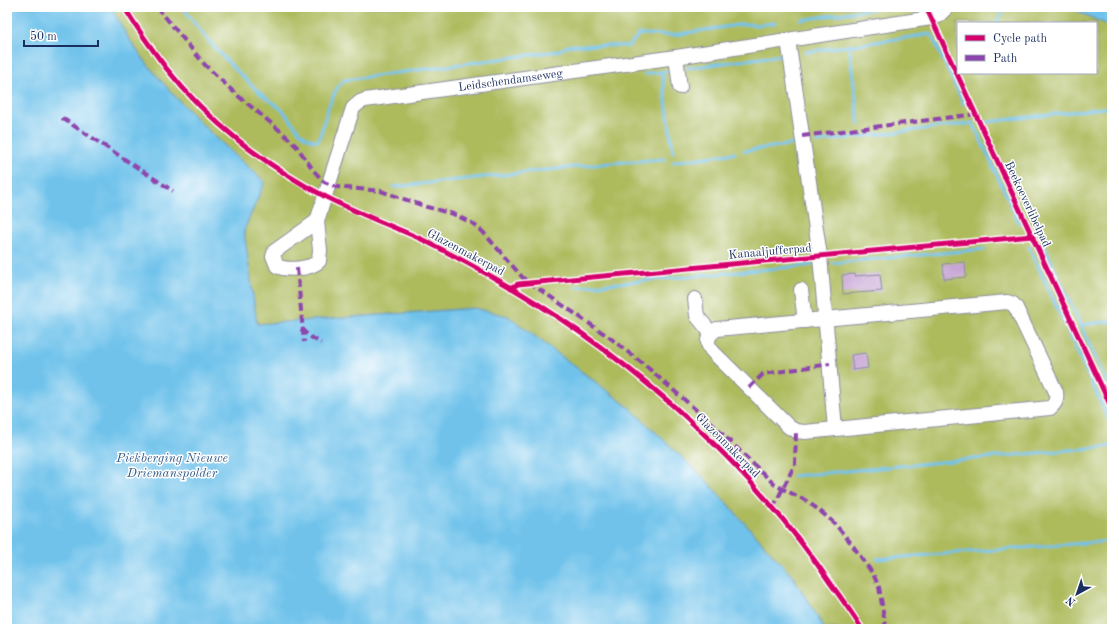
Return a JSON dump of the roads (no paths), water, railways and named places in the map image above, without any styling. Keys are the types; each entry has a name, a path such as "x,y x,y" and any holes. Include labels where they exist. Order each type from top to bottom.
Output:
{"street":[{"name":"Leidschendamseweg","path":"317,221 353,108 360,102 676,57 931,18 938,16 947,7"},
{"path":"788,40 820,256 835,429"},
{"path":"676,57 680,86"},
{"path":"801,290 805,321"},
{"path":"695,299 697,316 710,333"},
{"path":"1007,302 1013,304 1056,392 1057,400 1050,408 1042,409 805,432 796,431 789,427 709,348 708,339 710,333 717,329 826,319 1007,302"}],"water":[{"name":"Piekberging Nieuwe Driemanspolder","path":"7,7 111,7 132,44 165,85 213,135 265,182 244,230 257,324 474,308 508,316 630,408 706,480 793,577 825,629 7,629"},
{"path":"1068,7 1112,7 1112,27"}],"waterway":[{"path":"183,7 218,52 262,95 283,111 301,133 306,137 317,141 319,139 332,98 340,84 345,80 558,51 570,45 629,46 639,34 673,35 744,24 757,25 775,23"},
{"path":"801,20 884,7"},
{"path":"997,22 1006,7"},
{"path":"806,52 931,34 964,104"},
{"path":"849,46 859,124"},
{"path":"687,68 782,55"},
{"path":"645,74 669,71"},
{"path":"662,72 673,152"},
{"path":"988,122 1112,107"},
{"path":"817,142 973,123 1019,223"},
{"path":"744,151 794,144"},
{"path":"673,162 735,153"},
{"path":"393,187 611,163 665,159"},
{"path":"1044,245 1112,394"},
{"path":"1029,247 1112,427"},
{"path":"833,263 985,249"},
{"path":"576,287 812,265"},
{"path":"1081,325 1112,321"},
{"path":"793,476 1112,446"},
{"path":"877,559 1112,541"}]}
